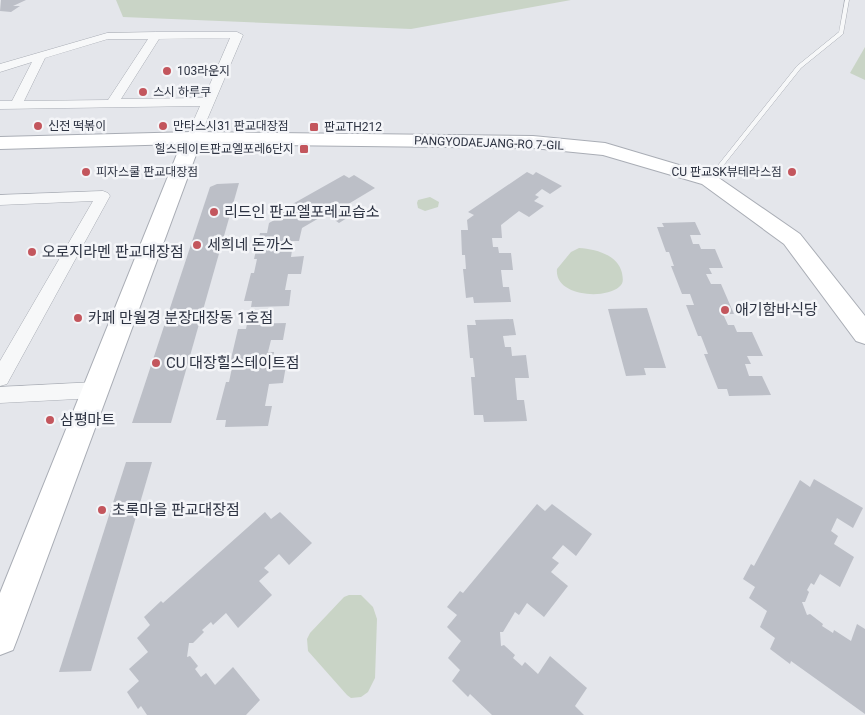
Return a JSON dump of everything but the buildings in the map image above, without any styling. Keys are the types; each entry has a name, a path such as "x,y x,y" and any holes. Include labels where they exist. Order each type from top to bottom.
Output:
{"street":[{"path":"112,104 156,35"},
{"path":"0,68 107,36 237,35 206,102 0,637"},
{"path":"16,104 41,56"},
{"path":"0,105 206,102"},
{"name":"PANGYODAEJANG-RO 7-GIL","path":"0,144 193,138 532,142 606,149 709,180 792,239 865,334"},
{"path":"0,200 103,196 0,378"},
{"path":"0,395 96,390"}],"lane":[{"path":"709,180 799,67 841,33 847,0"}],"green space":[{"path":"116,0 571,0 411,29 123,17"},
{"path":"865,47 865,80 850,73"},
{"path":"430,197 439,202 438,207 425,211 418,208 418,200"},
{"path":"579,248 592,250 611,257 620,267 622,284 612,291 592,294 571,290 563,285 558,278 557,269 571,252"},
{"path":"361,595 373,607 377,619 375,678 368,692 361,697 351,698 308,651 307,639 310,633 344,597"}],"place":[{"name":"103라운지","path":"167,71"},
{"name":"스시 하루쿠","path":"143,92"},
{"name":"신전 떡볶이","path":"38,126"},
{"name":"만타스시31 판교대장점","path":"163,126"},
{"name":"판교TH212","path":"314,127"},
{"name":"힐스테이트판교엘포레6단지","path":"304,149"},
{"name":"피자스쿨 판교대장점","path":"86,172"},
{"name":"CU 판교SK뷰테라스점","path":"792,172"},
{"name":"리드인 판교엘포레교습소","path":"214,212"},
{"name":"세희네 돈까스","path":"197,245"},
{"name":"오로지라멘 판교대장점","path":"32,252"},
{"name":"애기함바식당","path":"725,310"},
{"name":"카페 만월경 분장대장동 1호점","path":"78,318"},
{"name":"CU 대장힐스테이트점","path":"156,363"},
{"name":"삼평마트","path":"50,420"},
{"name":"초록마을 판교대장점","path":"102,510"}]}
